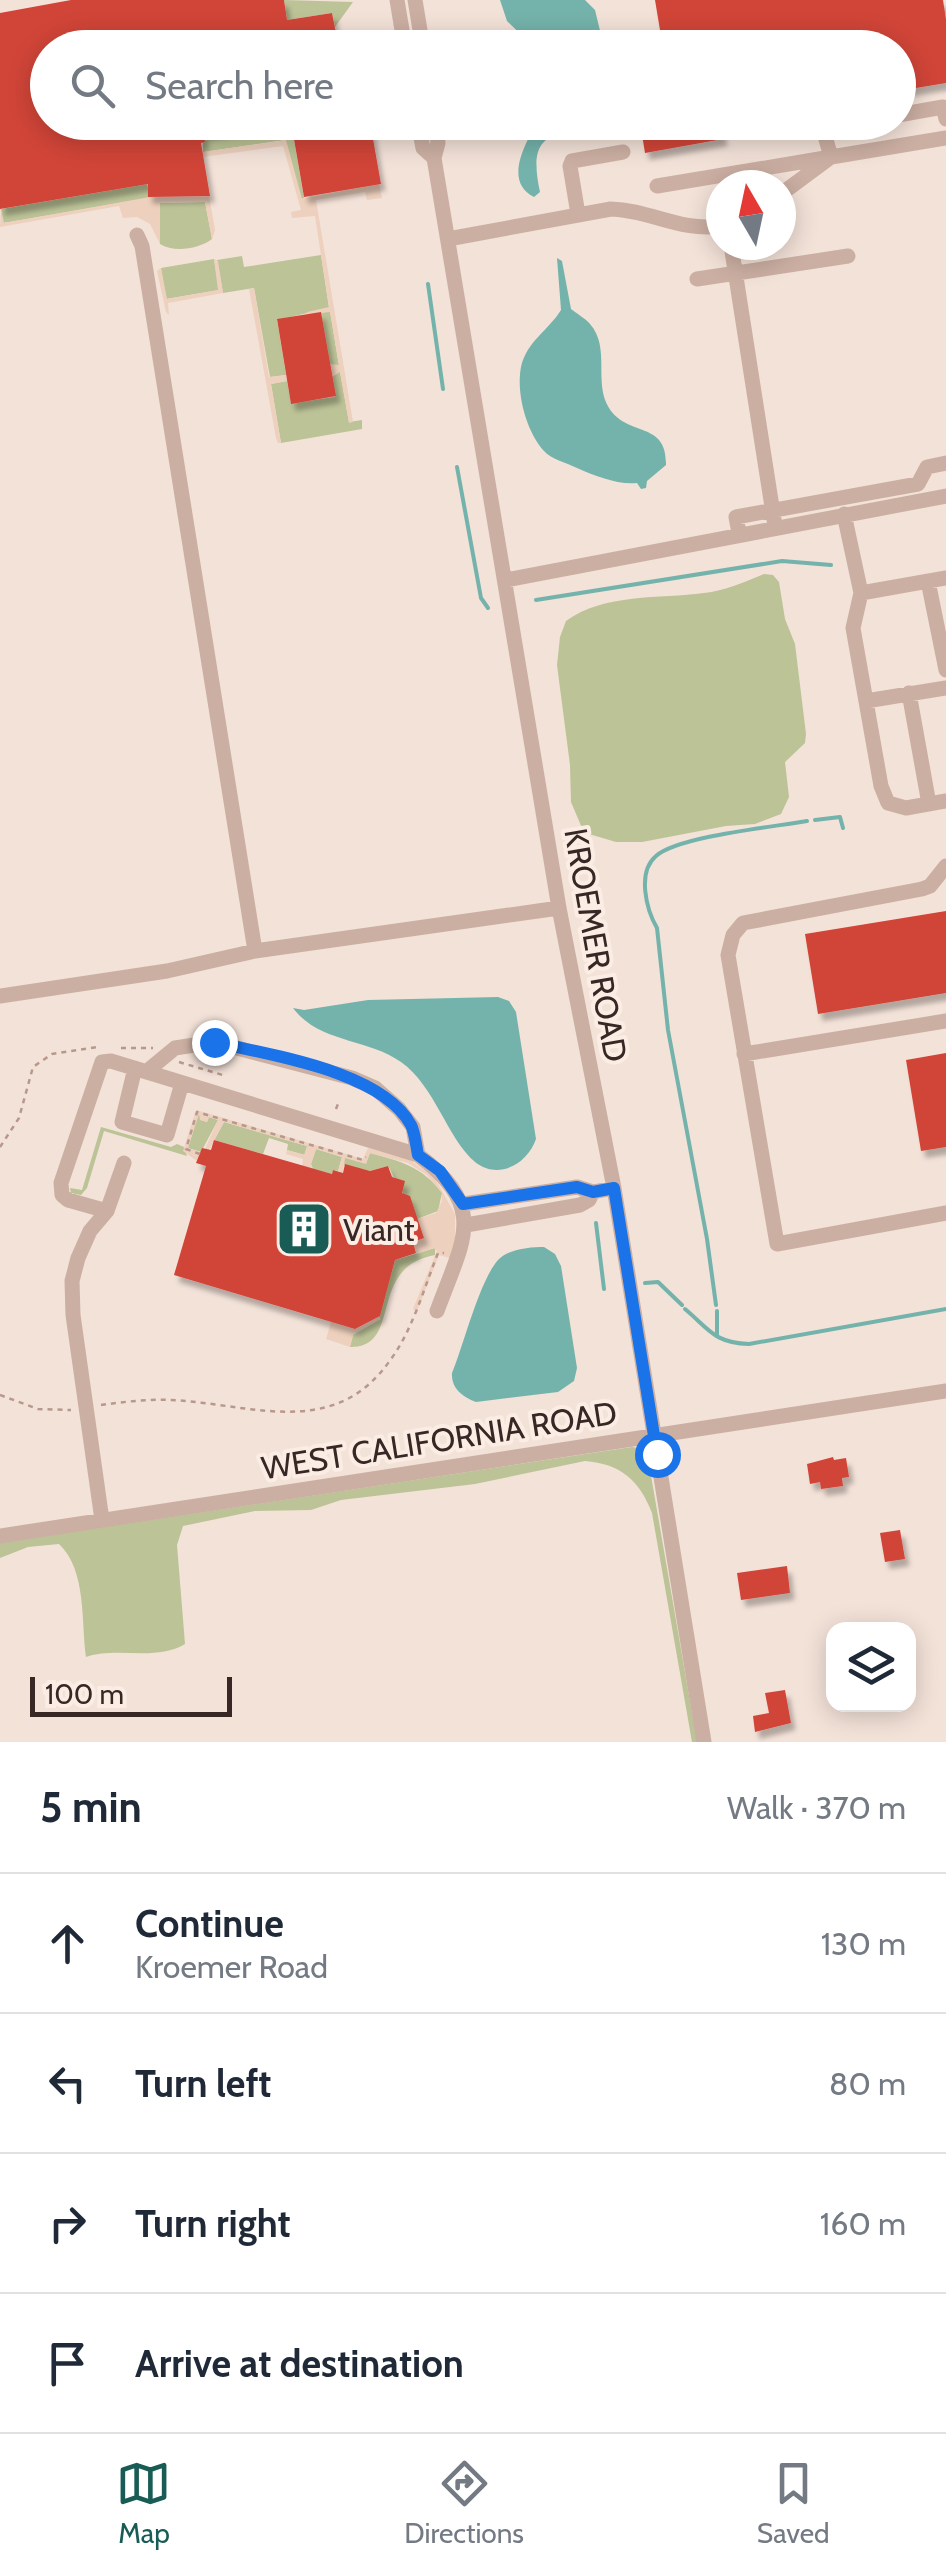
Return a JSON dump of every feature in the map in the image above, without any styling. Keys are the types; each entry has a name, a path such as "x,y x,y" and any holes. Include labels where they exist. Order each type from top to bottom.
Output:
{"street":[{"path":"397,0 402,30"},
{"path":"415,0 420,30"},
{"path":"916,112 943,107 946,119"},
{"path":"657,186 946,138"},
{"name":"KROEMER ROAD","path":"421,140 423,148 434,158"},
{"name":"KROEMER ROAD","path":"438,140 434,158 559,908 614,1188 704,1742"},
{"path":"826,140 831,157"},
{"path":"578,214 572,161 623,152"},
{"path":"796,183 831,157"},
{"path":"448,239 578,214 630,210 664,223 706,228"},
{"path":"136,236 142,246 181,474 255,951"},
{"path":"697,279 848,256"},
{"path":"733,260 774,518"},
{"path":"891,498 918,484 927,467 946,464"},
{"path":"506,580 739,533 774,518 891,498 946,496"},
{"path":"851,507 860,593 854,628 881,786 888,803 906,808 938,802 910,694"},
{"path":"860,593 946,578"},
{"path":"928,581 946,670"},
{"path":"866,700 946,688"},
{"path":"946,866 936,880 922,889 743,923 732,934 728,955 777,1244 946,1214"},
{"path":"0,996 167,971 255,951 559,908"},
{"path":"744,1054 946,1022"},
{"path":"182,1083 167,1135 122,1122 140,1070 175,1048 214,1042 352,1078 375,1088 412,1127 418,1155"},
{"path":"107,1211 68,1200 62,1195 61,1183 98,1067 111,1061 418,1155 440,1171 463,1204 466,1225 437,1312"},
{"path":"102,1520 72,1315 72,1281 90,1231 107,1211 124,1164"},
{"path":"463,1204 577,1187 593,1192 614,1188"},
{"path":"466,1225 580,1205 593,1192"},
{"name":"WEST CALIFORNIA ROAD","path":"0,1536 946,1391"}],"path":[{"path":"0,1146 19,1118 33,1067 58,1053 106,1046"},
{"path":"114,1047 159,1050"},
{"path":"173,1059 226,1076"},
{"path":"336,1110 339,1101"},
{"path":"200,1154 186,1150 197,1112 363,1160 369,1150"},
{"path":"95,1406 165,1400 254,1412 294,1412 342,1402 392,1359 438,1254 451,1254"},
{"path":"0,1396 38,1409 80,1408"}],"green space":[{"path":"284,0 353,2 335,27 332,13 287,20"},
{"path":"203,140 285,140 203,152"},
{"path":"285,140 294,140 304,198 301,199"},
{"path":"147,184 150,198 3,223 1,209"},
{"path":"205,202 212,239 186,249 160,244 160,203"},
{"path":"321,255 329,308 277,320 286,375 270,377 254,288 223,293 217,260 242,256 244,267"},
{"path":"214,259 219,290 166,299 161,268"},
{"path":"330,311 339,366 330,364 321,313"},
{"path":"335,372 340,372 349,422 362,420 362,429 281,443 271,384 287,381 291,403 335,397"},
{"path":"764,574 773,575 779,582 785,619 795,644 806,734 805,743 785,762 789,797 781,814 755,824 642,842 616,842 589,834 582,828 571,802 557,665 566,621 615,601 712,592"},
{"path":"198,1114 207,1122 209,1117 218,1120 201,1152 188,1148"},
{"path":"224,1122 307,1146 305,1155 287,1150 288,1144 269,1138 263,1154 214,1140"},
{"path":"101,1127 171,1147 177,1144 184,1147 187,1156 104,1131 87,1188 81,1195 71,1193 70,1188 82,1190"},
{"path":"316,1149 342,1157 338,1171 333,1170 332,1174 313,1169"},
{"path":"370,1153 401,1162 427,1177 442,1193 438,1211 417,1219 388,1166 370,1171 343,1165 345,1157 366,1163"},
{"path":"435,1248 435,1255 414,1262 400,1275 376,1335 366,1344 350,1347 353,1335 379,1316 395,1260"},
{"path":"632,1447 648,1458 697,1742 692,1742 652,1513 627,1475 597,1463 585,1461 475,1484 341,1500 311,1510 255,1511 183,1526 177,1545 185,1644 161,1652 86,1657 79,1582 59,1544 28,1547 0,1558 0,1543"}],"shaded area":[{"path":"286,140 302,199 379,184 382,198 367,200 365,192 316,200 353,422 349,423 340,372 332,377 330,364 339,365 330,312 307,314 329,307 315,216 292,218 291,212 301,210 283,146 203,157 203,152"},
{"path":"209,196 215,230 212,239 205,202 160,203 160,244 150,224 137,217 123,218 119,206 0,227 1,209 4,223 150,197"},
{"path":"214,259 218,261 223,293 168,303 169,315 157,271 161,268 167,299 218,290"},
{"path":"254,288 269,377 286,375 287,381 271,384 281,443 276,438 249,289"},
{"path":"196,1110 363,1159 368,1148 410,1160 434,1177 455,1214 455,1247 450,1258 439,1255 417,1311 413,1309 437,1251 434,1248 417,1254 413,1242 424,1238 417,1219 436,1213 442,1201 442,1193 427,1175 408,1163 370,1153 366,1164 345,1158 343,1173 338,1171 342,1157 316,1149 313,1169 302,1166 303,1159 286,1154 287,1150 304,1155 307,1146 224,1122 209,1150 205,1149 218,1120 200,1120 199,1114 188,1148 201,1152 197,1161 183,1151"},
{"path":"379,1316 381,1319 353,1335 350,1347 326,1339 331,1322"}],"water":[{"path":"500,0 585,0 595,10 600,30 516,30 507,21"},
{"path":"528,140 547,140 538,154 540,192 534,197 520,182"},
{"path":"557,258 562,261 571,309 588,322 600,344 602,387 609,408 626,423 653,435 665,451 666,465 647,481 646,488 599,477 555,459 543,450 527,422 521,399 521,367 533,343 561,310"},
{"path":"498,997 509,1001 516,1012 536,1139 520,1162 494,1170 475,1162 465,1152 423,1084 401,1062 316,1028 293,1008 304,1010 368,1000"},
{"path":"544,1247 555,1254 561,1266 577,1368 574,1381 558,1392 471,1400 455,1387 452,1373 484,1283 507,1253"}],"building":[{"path":"71,0 284,0 287,20 332,13 335,30 30,30 30,140 204,140 201,143 210,196 148,197 148,184 0,209 0,13"},
{"path":"655,0 943,0 946,83 916,88 916,30 660,30"},
{"path":"294,140 373,140 381,184 304,197"},
{"path":"643,140 717,140 645,153"},
{"path":"321,312 336,396 291,404 277,319"},
{"path":"946,911 946,993 818,1014 805,934"},
{"path":"946,1053 946,1147 921,1151 906,1060"},
{"name":"Viant","path":"214,1140 332,1174 333,1170 343,1173 345,1164 370,1171 388,1166 392,1177 405,1181 402,1193 410,1196 424,1238 413,1242 416,1253 395,1260 380,1316 355,1329 174,1275 206,1166 196,1163 202,1148 211,1150"},
{"path":"846,1458 849,1477 842,1478 843,1486 821,1489 820,1482 810,1484 807,1464"},
{"path":"900,1530 905,1559 885,1562 880,1533"},
{"path":"787,1566 790,1593 741,1600 737,1573"},
{"path":"785,1690 791,1723 755,1732 753,1716 769,1713 765,1693"}],"waterway":[{"path":"428,284 443,389"},
{"path":"457,467 481,598 488,608"},
{"path":"536,600 782,561 831,565"},
{"path":"815,820 840,817 843,828"},
{"path":"716,1305 668,1030 657,928 647,901 645,881 650,863 668,849 728,833 807,821"},
{"path":"596,1223 604,1289"},
{"path":"645,1283 658,1282 682,1305"},
{"path":"685,1309 720,1338 749,1344 946,1309"},
{"path":"717,1311 717,1336"}],"place":[{"name":"Viant","path":"304,1229"}],"route":[{"path":"214,1042 352,1078 375,1088 399,1109 412,1127 418,1155 440,1171 463,1204 577,1187 593,1192 614,1188 657,1454"}]}
